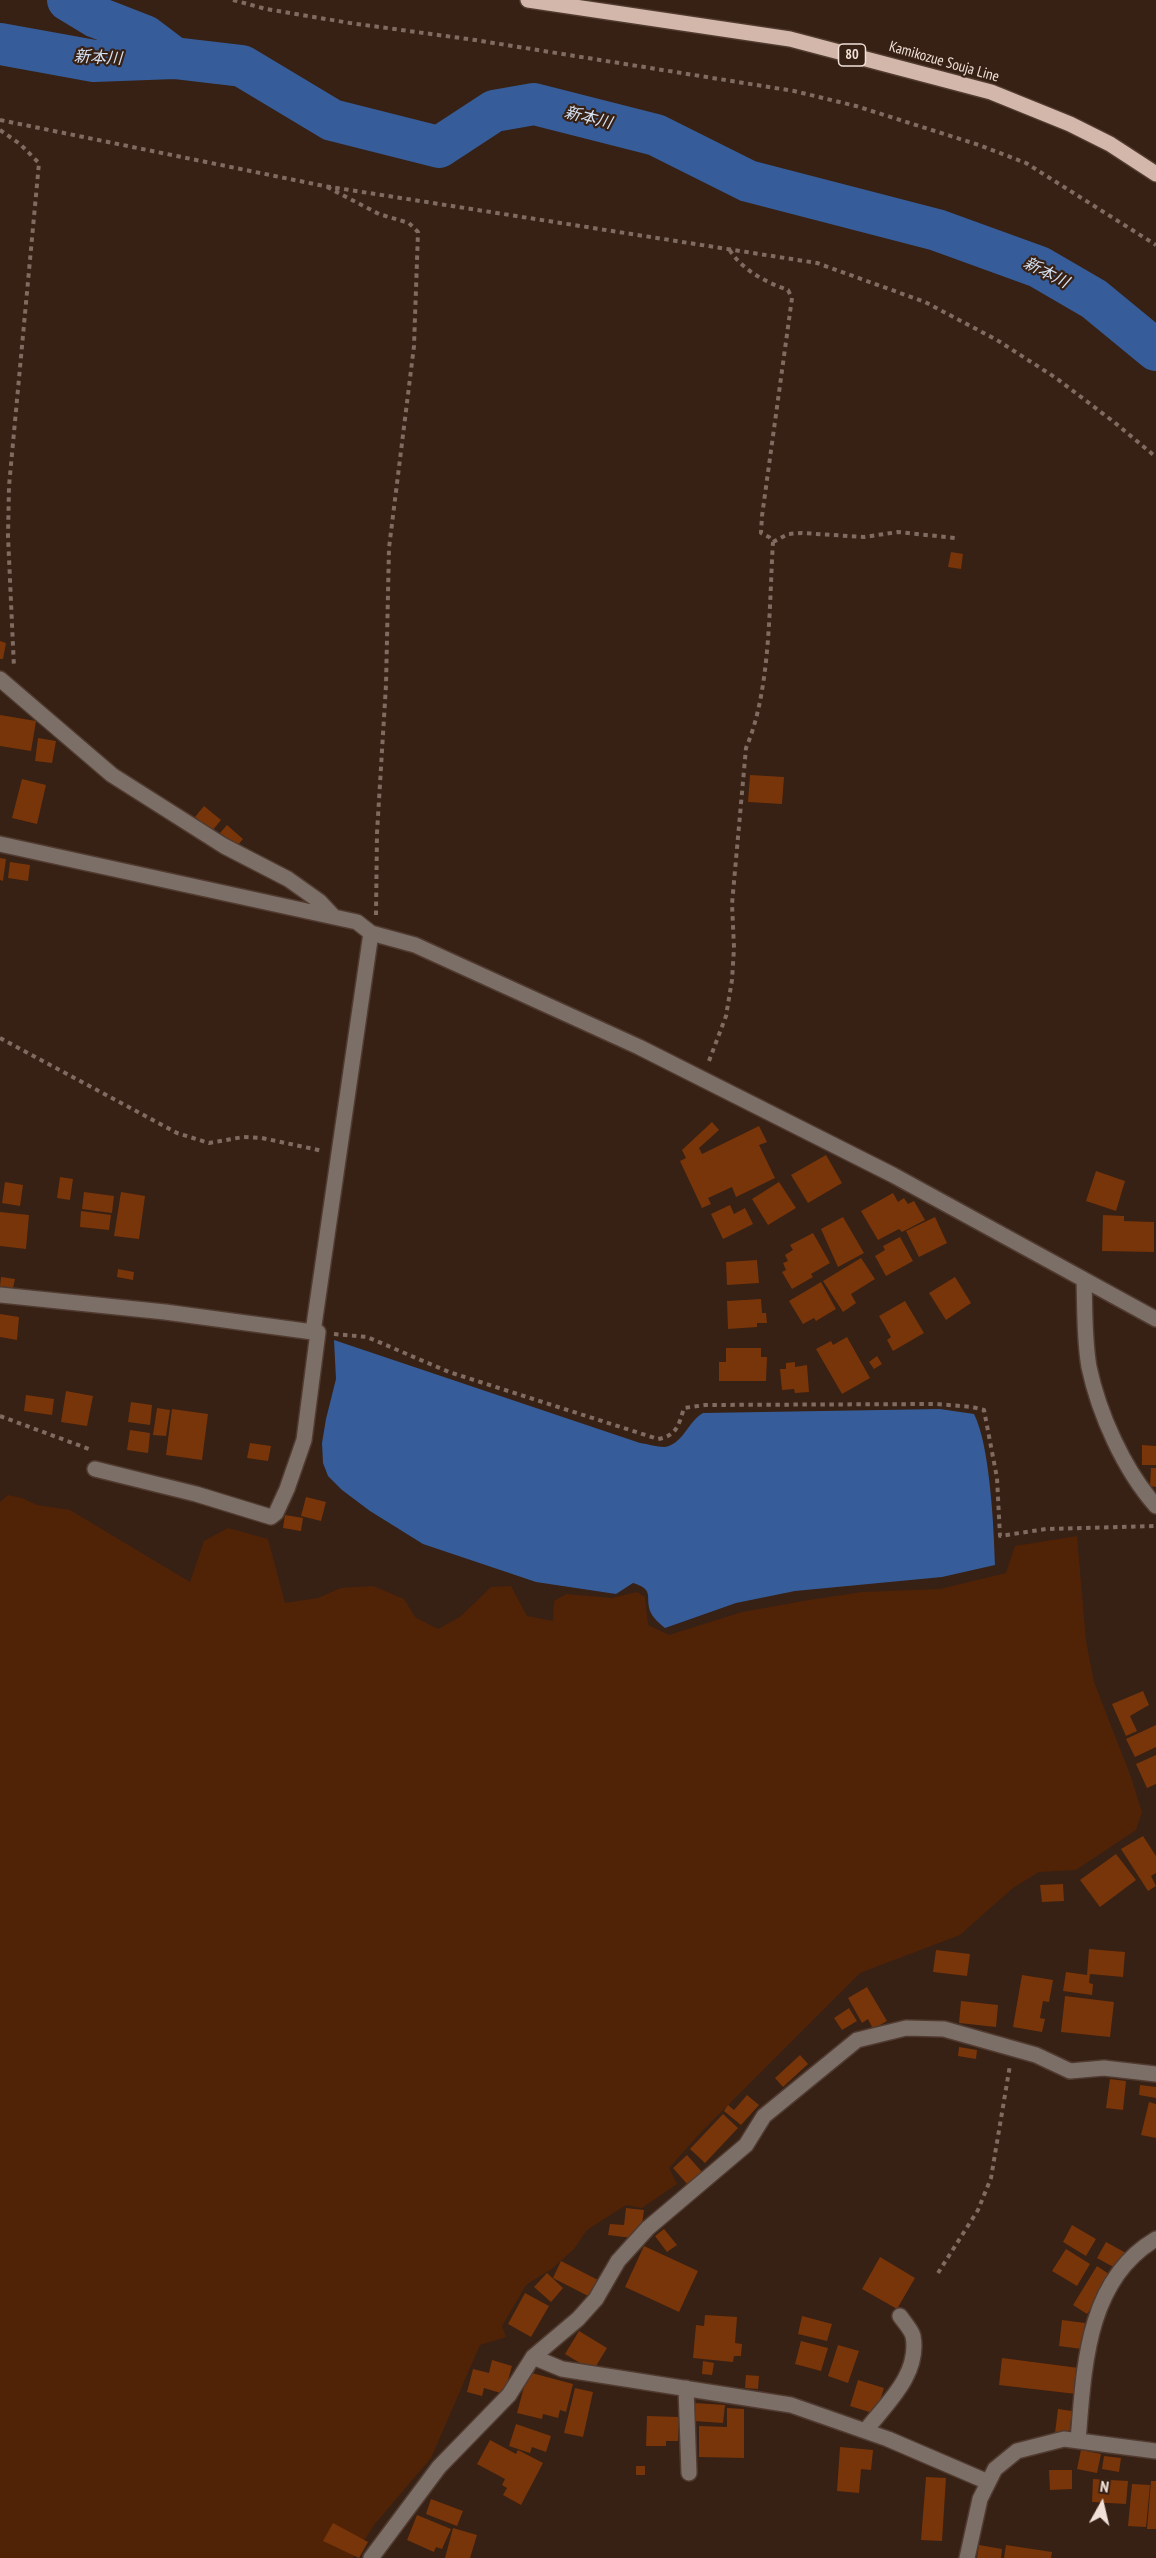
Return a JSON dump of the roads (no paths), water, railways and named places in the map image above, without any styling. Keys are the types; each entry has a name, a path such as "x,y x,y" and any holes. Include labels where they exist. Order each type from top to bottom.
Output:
{"main road":[{"name":"Kamikozue Souja Line","path":"528,0 789,39 992,92 1070,124 1154,168"}],"street":[{"path":"0,679 112,775 224,846 288,879 319,901 334,917"},
{"path":"0,844 357,922 371,933 415,945 639,1047 893,1175 1156,1319"},
{"path":"0,1295 165,1312 313,1332 371,933"},
{"path":"1084,1280 1089,1367 1116,1446 1141,1489 1156,1506"},
{"path":"95,1469 196,1494 271,1517 276,1514 304,1440 318,1332"},
{"path":"371,2558 439,2467 509,2395 532,2357 578,2319 590,2305 618,2261 648,2228 746,2145 764,2116 857,2040 906,2028 944,2029 1036,2055 1070,2071 1104,2068 1156,2074"},
{"path":"1078,2441 1084,2366 1095,2315 1107,2292 1128,2263 1142,2247 1156,2239"},
{"path":"866,2430 908,2376 912,2363 913,2334 900,2316"},
{"path":"532,2357 562,2369 791,2405 866,2430 988,2482"},
{"path":"686,2388 689,2473"},
{"path":"967,2558 980,2499 995,2469 1017,2451 1065,2439 1156,2451"}],"water":[{"path":"334,1340 640,1443 661,1447 676,1442 693,1421 703,1413 940,1409 974,1414 984,1446 987,1466 995,1565 942,1577 795,1591 736,1603 665,1628 652,1615 645,1589 633,1583 616,1594 536,1582 423,1544 370,1511 342,1490 328,1476 323,1463 322,1443 336,1379"}],"waterway":[{"path":"68,0 96,17 145,36 174,58"},
{"name":"新本川","path":"0,44 94,61 174,58 242,66 332,120 439,147 494,111 534,104 656,135 748,181 937,230 1039,267 1094,299 1156,350"}]}
